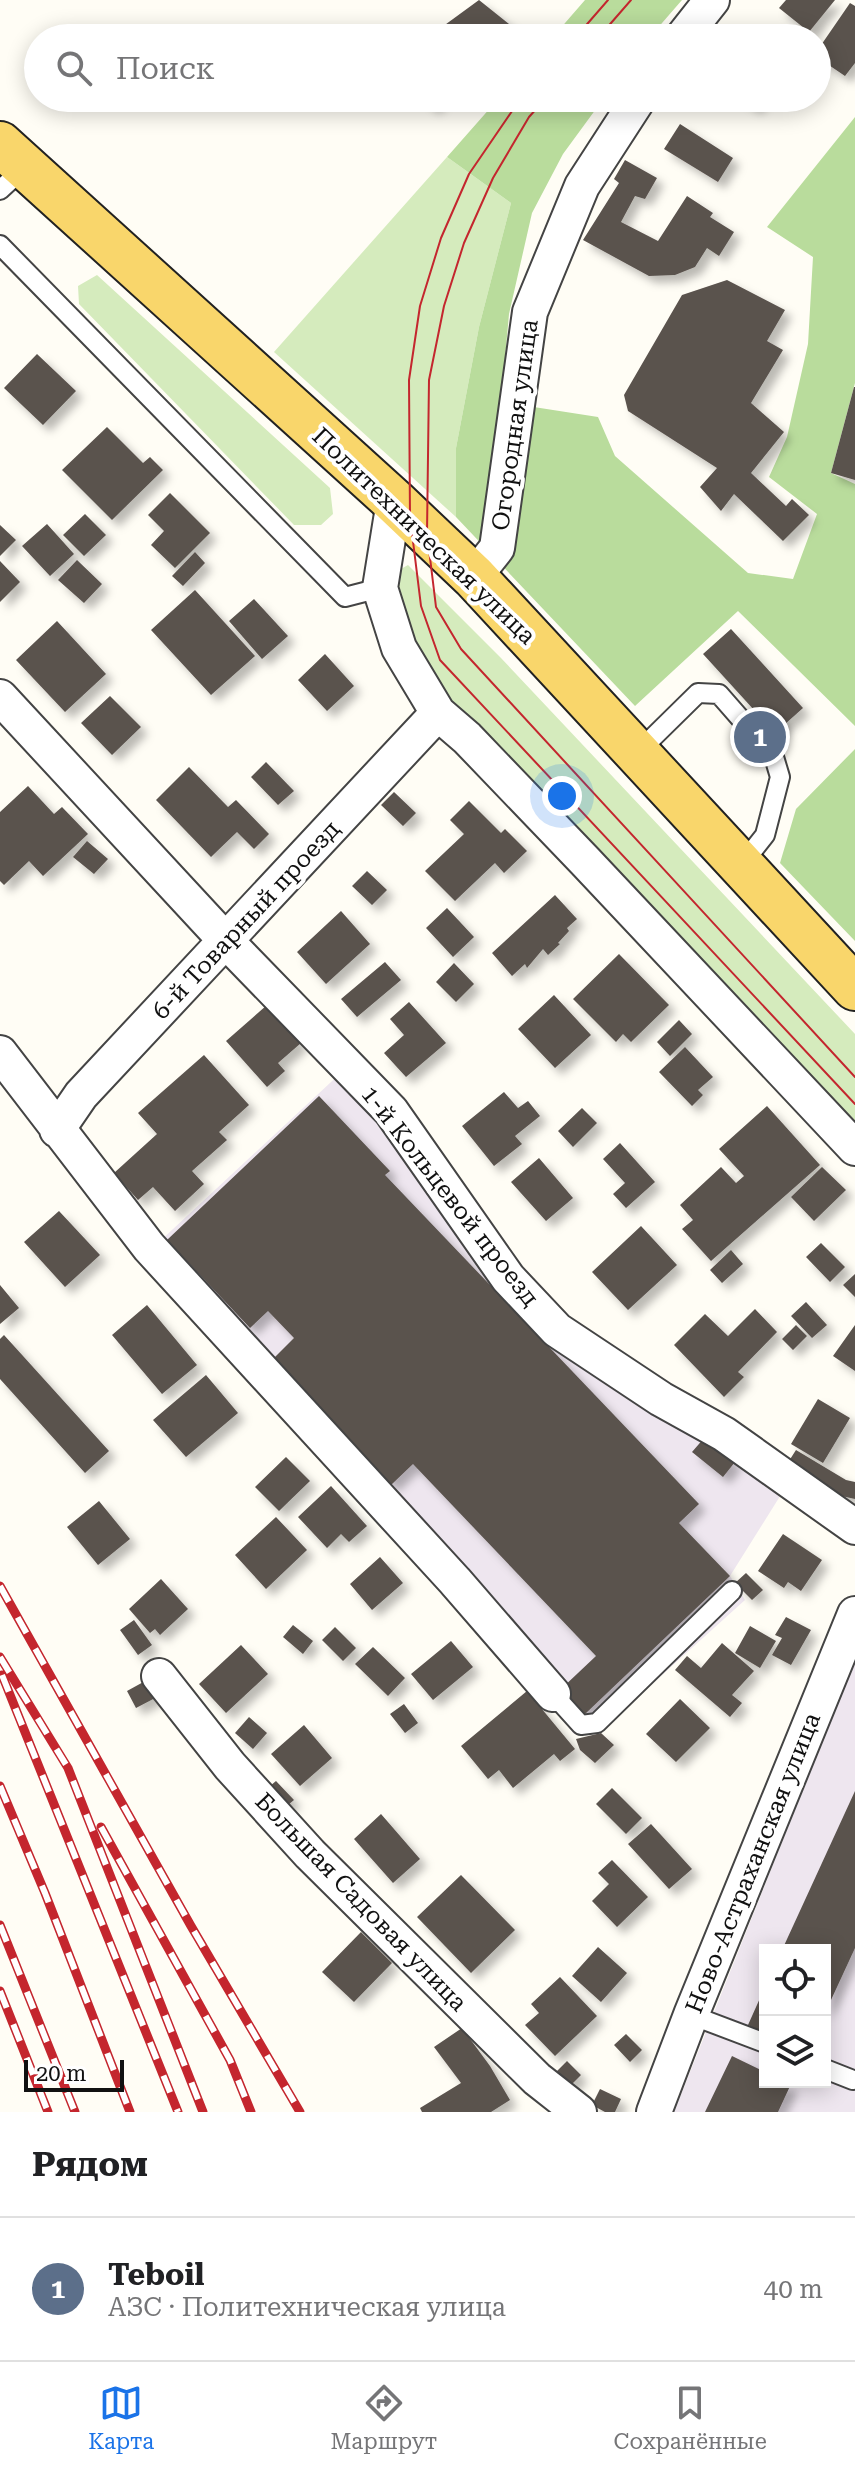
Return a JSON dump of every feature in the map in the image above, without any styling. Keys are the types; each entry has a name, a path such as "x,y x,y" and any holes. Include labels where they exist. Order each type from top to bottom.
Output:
{"main road":[{"name":"Политехническая улица","path":"8,167 394,501 474,577 855,988"}],"street":[{"path":"693,24 712,0"},
{"name":"Огородная улица","path":"474,577 497,548 530,312 582,186 630,112"},
{"path":"394,501 380,588 399,648 438,713 467,738 585,861 855,1148"},
{"name":"1-й Кольцевой проезд","path":"0,697 227,942 391,1111 508,1278 557,1330 661,1399 724,1434 855,1527"},
{"name":"6-й Товарный проезд","path":"57,1130 81,1095 438,713"},
{"path":"0,1053 149,1247 455,1581 553,1694"},
{"name":"Ново-Астраханская улица","path":"654,2112 855,1614"},
{"name":"Большая Садовая улица","path":"159,1676 230,1766 310,1854 537,2079 579,2112"}],"lane":[{"path":"0,245 345,597 380,588"},
{"path":"637,753 698,693 719,694 774,757 780,777 765,835 742,864"},
{"path":"553,1694 581,1725 597,1723 732,1591"},
{"path":"691,2015 759,2041"},
{"path":"831,2071 853,2080"}],"shaded area":[{"path":"345,1069 498,1283 782,1493 730,1576 745,1600 601,1730 574,1734 158,1243"},
{"path":"855,1660 855,2112 674,2112"}],"green space":[{"path":"585,0 682,0 661,24 564,24"},
{"path":"487,112 594,112 563,154 532,213 509,314 501,402 598,417 615,456 748,573 793,579 817,514 769,477 787,437 808,344 813,257 767,227 855,117 855,383 831,473 855,484 855,726 738,611 635,706 456,517 456,448 479,327 511,203 447,157"},
{"path":"447,157 511,203 479,327 456,448 456,517 274,352"},
{"path":"97,275 330,488 333,514 321,525 294,525 79,304 78,286"},
{"path":"408,565 501,658 855,1034 855,1122 597,851 444,696 412,637 398,595 401,569"},
{"path":"855,749 855,941 780,863 796,809"}],"building":[{"path":"479,0 509,24 446,24"},
{"path":"786,0 835,0 816,24 799,24 779,8"},
{"path":"850,3 855,6 855,63 845,76 831,66 831,31"},
{"path":"680,124 733,158 718,182 664,149"},
{"path":"625,160 657,178 645,199 635,196 621,222 658,241 687,196 713,213 710,217 734,232 719,256 707,248 695,267 675,275 649,276 583,240 619,183 614,179"},
{"path":"727,280 785,310 767,341 783,350 751,403 784,432 751,473 786,506 792,499 809,515 783,541 734,494 721,511 700,487 717,468 628,411 624,395 682,295"},
{"path":"37,354 76,391 43,425 4,388"},
{"path":"855,387 855,480 831,473"},
{"path":"107,427 143,463 150,457 163,470 112,520 62,470"},
{"path":"170,493 210,533 175,568 151,545 164,531 148,515"},
{"path":"85,514 106,535 84,556 63,535"},
{"path":"47,524 74,554 50,576 22,546"},
{"path":"0,525 16,540 0,556"},
{"path":"195,552 205,563 183,586 172,576"},
{"path":"77,560 102,584 84,603 58,580"},
{"path":"0,561 20,582 0,602"},
{"path":"195,590 255,656 211,695 151,630"},
{"path":"254,599 288,636 262,659 229,621"},
{"path":"57,621 106,674 65,712 16,660"},
{"path":"731,629 803,708 775,733 703,654"},
{"path":"325,654 354,686 327,711 298,680"},
{"path":"110,696 141,727 112,755 81,723"},
{"path":"266,762 294,791 278,805 251,777"},
{"path":"189,767 228,807 236,800 269,834 254,849 237,832 211,857 156,800"},
{"path":"28,786 54,814 62,807 88,834 43,876 29,861 4,885 0,881 0,812"},
{"path":"394,792 416,813 403,826 381,805"},
{"path":"469,801 501,833 505,829 527,851 504,873 495,863 455,901 425,871 464,834 450,820"},
{"path":"87,841 108,859 94,874 73,857"},
{"path":"367,871 387,890 372,905 352,886"},
{"path":"555,895 577,919 567,928 569,931 560,944 548,955 543,949 527,968 525,964 512,976 492,953"},
{"path":"447,908 474,937 453,957 426,928"},
{"path":"341,911 370,944 326,984 297,952"},
{"path":"619,954 669,1005 631,1042 623,1034 616,1042 573,999"},
{"path":"385,962 401,980 357,1017 341,999"},
{"path":"454,963 474,984 456,1002 436,982"},
{"path":"554,995 591,1035 555,1068 518,1029"},
{"path":"409,1002 446,1043 406,1077 384,1053 404,1035 390,1019"},
{"path":"267,1005 301,1043 278,1063 285,1071 267,1087 226,1041"},
{"path":"679,1020 692,1034 670,1056 657,1042"},
{"path":"685,1047 713,1077 698,1090 703,1095 692,1106 659,1072"},
{"path":"204,1055 249,1105 219,1132 227,1140 192,1171 204,1184 175,1211 153,1187 138,1200 114,1173 157,1134 138,1113"},
{"path":"504,1092 518,1108 528,1101 540,1116 515,1136 522,1144 494,1166 462,1126"},
{"path":"319,1096 390,1171 385,1175 699,1504 679,1523 730,1576 584,1715 560,1690 596,1656 413,1464 391,1485 272,1360 294,1338 268,1311 250,1328 167,1240"},
{"path":"767,1106 820,1165 711,1261 682,1229 693,1220 680,1205 721,1167 736,1183 744,1176 719,1149"},
{"path":"582,1108 597,1123 573,1147 558,1131"},
{"path":"620,1143 655,1182 626,1208 613,1194 625,1183 603,1159"},
{"path":"539,1158 573,1198 546,1221 511,1182"},
{"path":"822,1167 846,1190 814,1221 791,1197"},
{"path":"59,1211 100,1255 65,1287 24,1242"},
{"path":"641,1226 677,1265 628,1310 592,1272"},
{"path":"821,1243 845,1267 830,1282 806,1257"},
{"path":"731,1250 743,1264 722,1283 710,1270"},
{"path":"855,1274 855,1297 843,1285"},
{"path":"0,1285 19,1308 0,1324"},
{"path":"806,1302 827,1325 812,1338 791,1316"},
{"path":"147,1305 197,1365 162,1394 112,1335"},
{"path":"755,1309 777,1332 738,1372 744,1377 724,1397 674,1345 705,1314 728,1336"},
{"path":"796,1325 807,1336 793,1350 782,1339"},
{"path":"855,1325 855,1371 833,1356"},
{"path":"4,1335 109,1451 85,1473 0,1379 0,1339"},
{"path":"206,1375 238,1413 186,1457 153,1420"},
{"path":"818,1399 850,1418 823,1463 791,1444"},
{"path":"705,1437 735,1462 723,1477 692,1452"},
{"path":"796,1450 846,1480 855,1482 855,1499 837,1495 787,1464"},
{"path":"286,1457 310,1481 279,1511 255,1487"},
{"path":"331,1486 367,1526 349,1542 341,1534 327,1548 298,1517"},
{"path":"99,1501 130,1539 98,1565 67,1527"},
{"path":"276,1517 307,1550 266,1589 235,1555"},
{"path":"783,1534 822,1560 801,1591 788,1582 784,1588 758,1571"},
{"path":"380,1557 403,1583 372,1610 350,1584"},
{"path":"746,1573 763,1590 752,1600 735,1583"},
{"path":"161,1579 188,1609 160,1635 155,1629 150,1633 129,1609"},
{"path":"786,1617 811,1630 791,1665 772,1655 782,1638 775,1635"},
{"path":"134,1620 152,1645 138,1655 120,1630"},
{"path":"293,1625 313,1641 303,1654 283,1637"},
{"path":"750,1626 776,1641 760,1668 735,1653"},
{"path":"335,1627 356,1648 343,1661 322,1640"},
{"path":"451,1641 473,1667 433,1700 411,1674"},
{"path":"722,1643 754,1671 732,1695 742,1703 730,1717 675,1670 687,1656 701,1668"},
{"path":"241,1645 268,1674 226,1713 199,1684"},
{"path":"373,1647 405,1678 388,1696 355,1664"},
{"path":"147,1680 157,1697 136,1708 127,1691"},
{"path":"527,1691 575,1749 560,1761 554,1754 513,1788 499,1770 488,1779 461,1746"},
{"path":"680,1699 710,1728 676,1762 646,1734"},
{"path":"404,1704 418,1723 405,1733 390,1714"},
{"path":"249,1717 267,1733 253,1749 235,1733"},
{"path":"304,1725 332,1758 300,1786 271,1754"},
{"path":"601,1733 614,1745 595,1763 580,1750 576,1739"},
{"path":"276,1781 294,1800 282,1810 264,1791"},
{"path":"612,1788 642,1818 626,1834 596,1804"},
{"path":"855,1791 855,1948 831,2000 831,1944 785,1944"},
{"path":"381,1814 420,1859 393,1883 354,1839"},
{"path":"651,1824 692,1869 669,1889 628,1844"},
{"path":"612,1860 648,1897 617,1927 592,1901 609,1884 598,1873"},
{"path":"461,1875 515,1930 471,1973 417,1917"},
{"path":"361,1932 392,1963 354,2002 322,1972"},
{"path":"598,1947 627,1973 601,2002 572,1976"},
{"path":"560,1977 597,2016 555,2056 525,2025 539,2013 531,2004"},
{"path":"759,2000 759,2030 748,2025"},
{"path":"462,2028 510,2100 491,2112 422,2112 420,2108 461,2083 434,2047"},
{"path":"626,2034 642,2050 630,2062 614,2045"},
{"path":"732,2056 759,2069 759,2088 789,2088 778,2112 705,2112"},
{"path":"567,2061 581,2075 569,2087 555,2073"},
{"path":"600,2089 621,2099 615,2112 605,2112 592,2105"}],"tram line":[{"path":"587,24 608,0"},
{"path":"610,24 631,0"},
{"path":"511,112 469,174 441,238 420,306 409,380 410,517 421,606 440,660 855,1104"},
{"path":"533,112 493,178 464,243 444,306 429,380 427,533 436,607 461,649 855,1077"}],"railway":[{"path":"0,1586 191,1926 300,2112"},
{"path":"0,1657 68,1768 203,2112"},
{"path":"2,1675 178,2112"},
{"path":"0,1786 130,2112"},
{"path":"101,1827 230,2060 251,2112"},
{"path":"0,1925 75,2112"},
{"path":"0,1991 48,2112"}],"place":[{"name":"Teboil","path":"760,737"}]}
